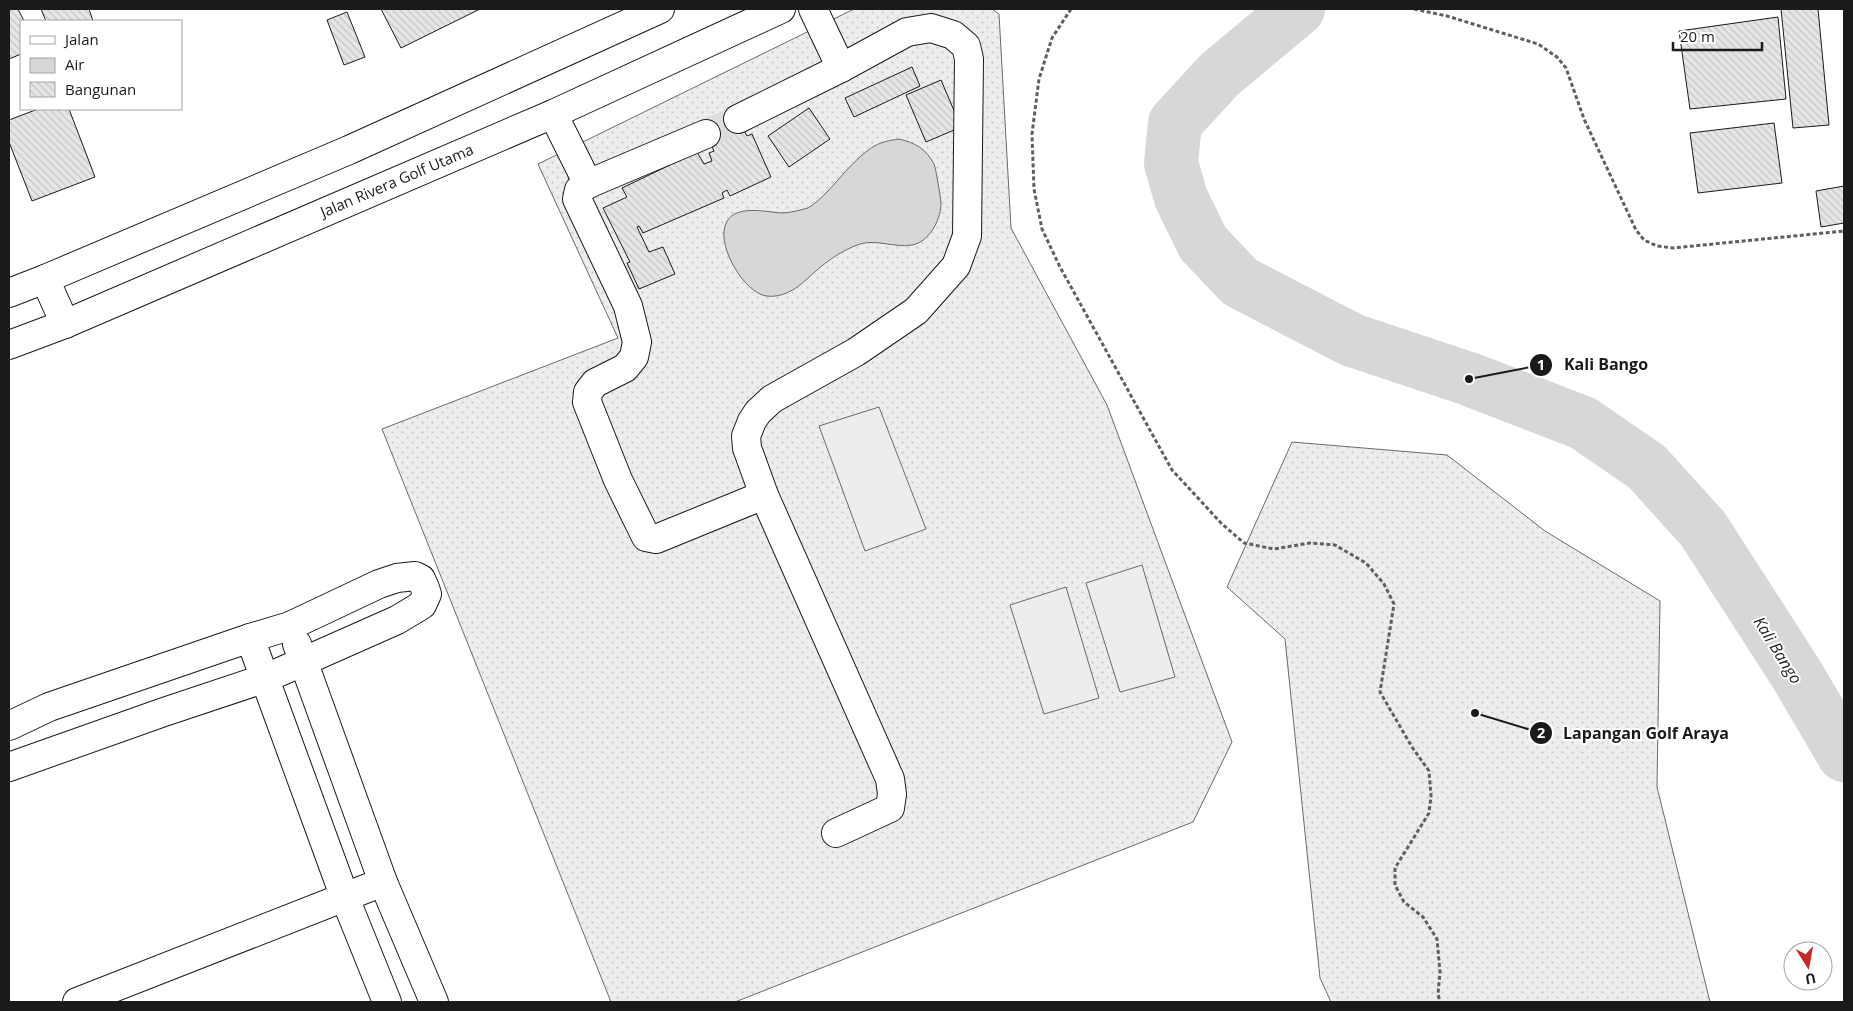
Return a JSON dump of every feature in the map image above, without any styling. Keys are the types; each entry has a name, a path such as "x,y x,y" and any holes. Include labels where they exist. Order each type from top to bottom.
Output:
{"street":[{"path":"9,293 349,150 660,9"},
{"name":"Jalan Rivera Golf Utama","path":"9,345 65,324 553,114 781,9"},
{"path":"813,9 841,68"},
{"path":"738,119 841,68 907,32 931,28 953,35 966,46 969,59 967,236 956,266 916,310 856,352 772,399 758,412 746,436 747,448 764,495 890,779 892,794 890,808 836,833"},
{"path":"553,114 588,184"},
{"path":"706,134 588,184 579,190 577,199 628,306 637,342 634,357 625,368 595,384 588,392 587,402 618,480 646,538 656,540 764,495"},
{"path":"45,279 65,324"},
{"path":"9,726 49,707 290,626 379,584 396,578 415,576 421,579 426,588 427,594 422,605 397,620 304,662 266,678 9,767"},
{"path":"290,626 383,882 434,1002"},
{"path":"250,638 345,898 387,1002"},
{"path":"77,1002 383,882"}],"path":[{"path":"1071,9 1052,38 1039,79 1032,134 1034,188 1042,229 1060,267 1172,470 1222,524 1244,543 1274,549 1310,543 1335,545 1366,563 1384,584 1394,604 1380,692 1412,747 1428,770 1431,796 1429,813 1395,868 1395,885 1404,902 1423,917 1437,939 1440,972 1438,994 1440,1002"},
{"path":"1414,9 1447,16 1538,44 1557,57 1566,68 1584,119 1627,213 1644,240 1657,246 1672,248 1844,231"}],"shaded area":[{"path":"854,9 992,9 999,14 1011,228 1107,405 1232,742 1193,822 735,1002 611,1002 382,429 618,338 538,164"},
{"path":"879,407 926,529 865,551 819,426"},
{"path":"1292,442 1447,455 1545,531 1660,601 1657,787 1710,1002 1331,1002 1320,978 1285,639 1227,587"},
{"path":"1142,565 1175,677 1120,692 1086,583"},
{"path":"1066,587 1099,698 1044,714 1010,605"}],"water":[{"path":"899,139 920,147 928,154 935,166 941,205 936,224 924,240 906,246 873,242 852,247 831,259 798,287 777,296 766,296 749,286 735,268 725,246 725,226 734,214 750,210 785,213 808,208 824,195 867,151 881,143"}],"building":[{"path":"9,9 18,9 24,20 20,20 20,54 9,59"},
{"path":"41,9 89,9 93,20 46,20"},
{"path":"381,9 480,9 401,48"},
{"path":"1781,9 1818,9 1829,125 1793,128"},
{"path":"347,12 365,57 344,65 327,20"},
{"path":"1778,17 1786,99 1690,109 1679,31"},
{"path":"912,67 920,86 854,117 845,98"},
{"path":"941,80 961,127 926,142 906,95"},
{"path":"809,108 830,139 789,167 768,136"},
{"path":"35,110 69,110 95,177 32,201 9,142 9,120"},
{"path":"733,111 747,136 752,134 771,177 730,196 727,190 722,193 724,198 643,233 639,226 637,227 649,252 663,247 675,274 639,289 627,263 630,262 603,208 627,197 622,188 697,152 704,164 712,161 709,153 714,151 702,126"},
{"path":"1774,123 1782,183 1698,193 1690,133"},
{"path":"1844,186 1844,223 1821,227 1816,191"}],"waterway":[{"name":"Kali Bango","path":"1298,9 1219,75 1175,123 1171,163 1181,198 1203,243 1240,282 1352,340 1469,379 1583,423 1647,467 1703,529 1797,675 1844,755"}],"tunnel":[{"path":"706,134 738,119"}],"place":[{"name":"Kali Bango","path":"1469,379"},
{"name":"Lapangan Golf Araya","path":"1475,713"}]}
